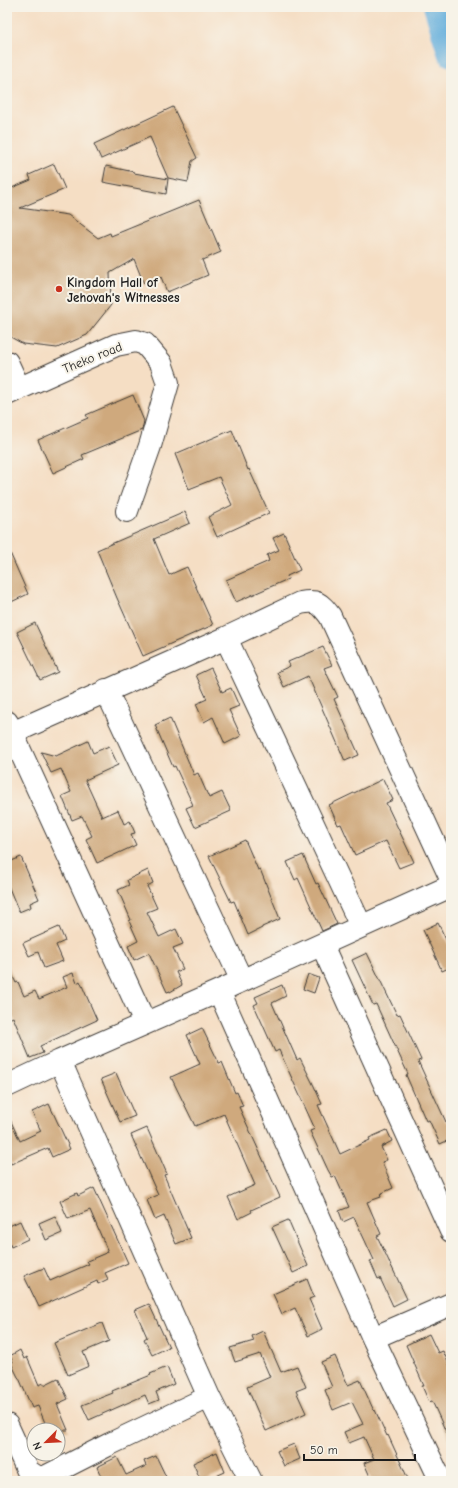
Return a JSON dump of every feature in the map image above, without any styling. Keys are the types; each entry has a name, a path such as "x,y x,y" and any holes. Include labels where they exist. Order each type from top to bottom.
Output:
{"street":[{"name":"Theko road","path":"13,391 116,344 136,341 145,344 152,351 161,362 168,384 150,446 127,512"},
{"path":"7,362 13,391"},
{"path":"145,1023 10,727 106,690 226,638 300,603 312,601 321,604 330,616 451,879"},
{"path":"226,638 362,926"},
{"path":"106,690 242,981"},
{"path":"7,1086 145,1023 219,992 451,886"},
{"path":"322,945 451,1231"},
{"path":"219,992 374,1338 441,1481"},
{"path":"60,1061 209,1397 251,1481"},
{"path":"374,1338 451,1304"},
{"path":"7,1425 28,1471 37,1477 45,1477 209,1397"}],"building":[{"path":"173,107 197,158 192,161 188,182 168,178 150,137 101,159 94,144"},
{"name":"Kingdom Hall of Jehovah's Witnesses","path":"54,164 65,189 20,208 68,215 98,238 110,233 111,236 199,200 221,252 202,260 208,275 167,292 161,277 144,284 134,259 110,273 111,305 87,335 57,348 23,344 7,335 7,190 31,180 29,175"},
{"path":"106,166 168,179 166,194 103,182"},
{"path":"133,395 144,421 142,430 82,455 84,459 53,473 38,440 88,418 86,415"},
{"path":"232,430 248,470 249,469 269,513 217,537 208,517 232,505 219,477 189,489 175,454"},
{"path":"185,512 190,523 154,539 169,575 187,567 213,625 143,656 97,550"},
{"path":"284,533 300,570 287,576 288,579 236,602 226,580 269,561 267,555 279,550 273,538"},
{"path":"7,546 28,594 7,604"},
{"path":"35,623 58,672 40,680 17,632"},
{"path":"323,647 332,665 324,668 338,697 334,699 359,755 345,761 308,676 284,687 277,672 290,666 288,662"},
{"path":"211,668 222,692 231,688 239,706 229,710 241,736 225,744 213,717 204,722 196,704 207,699 196,675"},
{"path":"170,718 194,775 198,773 209,798 222,792 231,811 195,827 186,808 193,805 175,766 173,767 155,725"},
{"path":"88,741 93,753 109,746 118,765 85,780 102,817 118,810 124,824 130,821 135,833 131,834 136,845 97,863 86,839 92,836 82,816 72,820 62,796 71,792 61,769 51,773 41,752 56,756"},
{"path":"383,779 393,800 386,803 414,862 399,868 386,841 355,855 341,824 338,825 329,805"},
{"path":"245,840 258,870 260,869 280,919 248,935 234,901 231,902 209,856"},
{"path":"303,855 337,924 322,931 298,878 295,880 287,862"},
{"path":"21,857 39,899 30,903 31,907 19,912 7,883 7,863"},
{"path":"148,870 153,883 147,886 157,908 147,912 159,937 176,929 183,944 173,948 183,969 176,972 182,985 170,992 167,992 149,953 134,960 128,946 138,941 118,890 129,885 127,880"},
{"path":"438,923 451,950 451,967 442,971 423,930"},
{"path":"59,927 65,941 56,945 63,961 44,968 38,952 29,956 23,943"},
{"path":"367,953 397,1015 400,1014 421,1060 418,1061 446,1122 451,1120 451,1139 440,1144 429,1120 426,1121 406,1075 408,1074 376,1004 373,1005 352,960"},
{"path":"7,964 16,983 18,982 24,996 35,991 39,999 67,987 63,977 73,973 77,983 80,981 97,1020 40,1046 43,1053 30,1058 13,1017 7,1020"},
{"path":"308,974 319,978 314,993 303,989"},
{"path":"282,985 286,996 272,1003 297,1060 300,1058 314,1086 322,1104 318,1105 340,1154 387,1130 392,1141 381,1147 387,1160 382,1162 393,1188 380,1194 381,1197 367,1202 381,1234 377,1236 407,1299 393,1306 370,1261 374,1260 354,1217 343,1222 339,1211 349,1207 335,1176 332,1177 328,1170 310,1131 315,1129 279,1050 275,1052 254,1005 258,1003 255,997"},
{"path":"202,1028 219,1063 222,1062 235,1093 237,1092 243,1106 239,1107 280,1197 251,1210 252,1212 238,1219 228,1197 255,1185 224,1114 195,1126 171,1077 200,1064 187,1035"},
{"path":"116,1073 135,1116 120,1122 101,1079"},
{"path":"49,1104 70,1149 52,1157 48,1148 11,1164 7,1155 7,1113 20,1141 41,1131 32,1112"},
{"path":"147,1128 167,1174 164,1175 191,1238 176,1244 164,1216 155,1220 147,1200 158,1195 131,1135"},
{"path":"94,1188 128,1263 105,1273 108,1279 98,1284 97,1281 39,1307 24,1276 44,1268 50,1281 89,1264 87,1261 108,1252 90,1210 68,1219 60,1201 77,1193 78,1196"},
{"path":"55,1216 62,1233 46,1240 39,1223"},
{"path":"288,1220 308,1266 293,1273 272,1227"},
{"path":"20,1221 28,1239 11,1247 7,1237 7,1227"},
{"path":"307,1279 314,1297 309,1299 322,1329 308,1336 295,1308 282,1314 273,1294"},
{"path":"149,1304 169,1347 152,1355 144,1339 147,1337 135,1310"},
{"path":"102,1323 109,1341 83,1352 89,1366 68,1375 54,1343"},
{"path":"263,1331 281,1372 297,1366 306,1387 296,1391 306,1413 266,1431 247,1387 270,1377 260,1354 235,1362 230,1348 254,1341 252,1336"},
{"path":"429,1334 438,1353 443,1351 451,1369 451,1443 432,1401 429,1402 422,1386 424,1386 406,1345"},
{"path":"20,1350 24,1359 27,1357 39,1385 44,1383 44,1385 58,1378 68,1399 57,1404 65,1422 45,1422 38,1406 32,1408 11,1363 13,1362 10,1356"},
{"path":"335,1356 348,1385 360,1380 409,1481 372,1481 364,1463 374,1459 364,1437 349,1443 344,1432 363,1424 352,1402 333,1410 325,1390 332,1387 321,1362"},
{"path":"167,1367 174,1384 156,1392 159,1400 149,1404 145,1395 89,1420 82,1405 113,1393 112,1391"},
{"path":"294,1444 300,1459 284,1466 277,1451"},
{"path":"217,1452 225,1472 205,1481 201,1481 193,1463"},
{"path":"156,1456 168,1481 103,1481 97,1467 117,1457 126,1475 146,1466 144,1461"}],"waterway":[{"path":"437,7 451,53"}],"place":[{"name":"Kingdom Hall of Jehovah's Witnesses","path":"59,289"}]}
